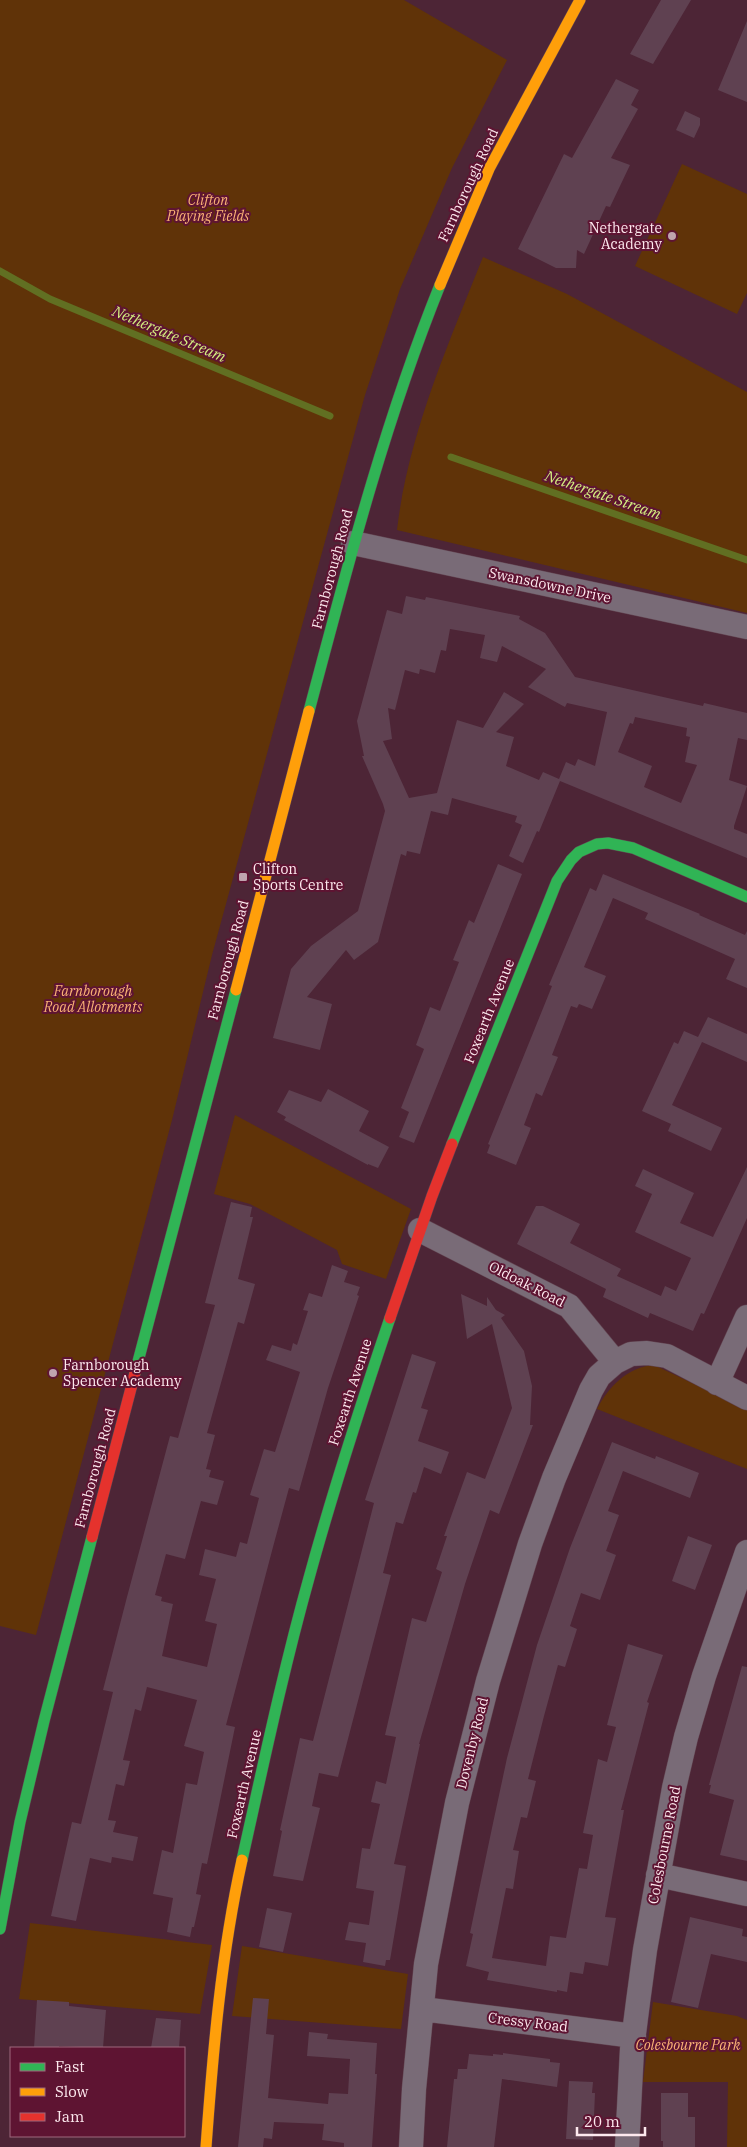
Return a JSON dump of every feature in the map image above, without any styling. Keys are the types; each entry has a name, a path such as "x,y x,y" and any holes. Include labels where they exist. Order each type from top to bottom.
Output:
{"street":[{"name":"Farnborough Road","path":"0,1929 20,1822 44,1721 353,543 410,364 439,287 489,169 580,0"},
{"name":"Swansdowne Drive","path":"353,543 747,627"},
{"name":"Foxearth Avenue","path":"206,2147 213,2050 222,1968 241,1864 267,1746 312,1568 358,1413 420,1230 554,889 564,868 572,858 590,846 604,842 619,844 747,897"},
{"name":"Oldoak Road","path":"420,1230 569,1306 615,1362"},
{"path":"718,1383 747,1317"},
{"path":"615,1362 638,1353 657,1353 667,1356 747,1398"},
{"name":"Dovenby Road","path":"411,2147 426,1964 449,1840 471,1744 530,1544 591,1390 603,1372 615,1362"},
{"name":"Colesbourne Road","path":"627,2147 634,2036 645,1950 658,1875 686,1737 707,1667 747,1552"},
{"path":"658,1875 747,1894"},
{"name":"Cressy Road","path":"422,2009 634,2036"}],"green space":[{"name":"Clifton Playing Fields","path":"0,0 404,0 507,60 452,168 400,289 365,395 212,955 172,1120 36,1635 0,1626"},
{"path":"682,164 747,194 747,293 737,314 635,266"},
{"path":"483,257 567,294 747,392 747,613 397,530 402,495 420,425 443,357"},
{"path":"235,1115 411,1209 386,1279 342,1264 337,1250 250,1204 214,1194"},
{"path":"654,1365 747,1409 747,1469 597,1409 613,1385 620,1379 636,1369"},
{"path":"30,1923 212,1945 200,2014 19,1999"},
{"path":"242,1946 408,1974 401,2029 232,2016"},
{"name":"Colesbourne Park","path":"653,2002 737,2016 747,2020 747,2147 727,2147 728,2082 643,2082"}],"building":[{"path":"661,0 691,0 653,64 630,54"},
{"path":"747,21 747,102 718,90"},
{"path":"616,79 639,90 631,105 638,109 611,158 630,165 610,207 606,206 584,254 577,250 576,268 556,268 518,249 564,154 572,158"},
{"path":"685,111 700,118 700,125 694,138 676,130"},
{"path":"406,596 425,600 426,597 520,616 519,619 545,633 575,677 703,706 704,703 747,713 747,740 738,738 729,780 747,786 734,829 747,834 747,858 560,781 539,832 537,831 523,863 509,856 522,825 515,822 517,816 452,798 448,815 431,811 420,854 407,851 406,856 401,854 378,942 354,960 346,950 307,997 332,1004 320,1050 273,1038 291,969 311,946 358,911 385,811 362,756 364,756 357,721 387,610 402,614","holes":["450,629 485,635 480,658 497,662 502,646 546,669 528,687 565,707 567,703 607,712 595,766 578,759 575,766 566,762 559,779 543,772 539,780 506,766 514,737 496,732 524,704 504,692 483,728 457,720 437,793 409,798 383,741 392,739 388,708 395,710 405,670 419,674 420,669 435,673 441,650 446,651","635,717 687,728 686,736 690,737 685,762 697,765 681,803 644,787 652,766 618,752 630,723 633,724"]},
{"path":"498,864 522,874 414,1143 399,1137 409,1112 401,1108 424,1049 416,1045 430,1007 440,1011 459,962 453,960 469,920 474,923"},
{"path":"603,874 700,914 745,935 747,931 747,988 726,979 735,959 645,919 648,913 613,898 584,967 606,976 592,1009 579,1004 577,1008 571,1006 552,1055 558,1057 542,1096 536,1093 524,1125 531,1128 516,1165 487,1153 490,1145 488,1144 552,986 549,985 590,888 596,891"},
{"path":"708,1017 747,1034 747,1062 702,1042 672,1105 722,1128 711,1151 668,1131 671,1124 642,1111 674,1042 678,1044 684,1031 698,1037"},
{"path":"328,1089 369,1111 359,1131 389,1147 378,1168 368,1165 284,1120 286,1117 277,1112 289,1090 321,1102"},
{"path":"747,1167 747,1218 704,1314 701,1313 693,1331 650,1313 648,1318 603,1297 606,1289 517,1244 536,1206 543,1206 580,1224 570,1243 621,1269 617,1276 661,1296 665,1286 676,1291 691,1258 635,1232 652,1194 635,1186 643,1169 694,1193 680,1223 713,1237"},
{"path":"231,1202 252,1207 250,1217 253,1217 238,1279 255,1284 244,1324 238,1322 207,1433 215,1435 206,1469 211,1470 209,1477 224,1481 217,1505 201,1501 185,1559 166,1554 155,1595 162,1597 161,1601 173,1604 162,1656 207,1667 217,1624 205,1621 216,1579 199,1575 205,1549 236,1557 240,1542 247,1544 259,1498 250,1495 264,1449 275,1452 300,1372 266,1360 272,1345 291,1351 293,1343 297,1345 308,1311 303,1310 309,1293 322,1297 332,1265 348,1271 344,1282 360,1287 357,1295 359,1296 328,1388 299,1491 289,1488 226,1725 235,1727 207,1864 202,1863 196,1894 201,1895 190,1937 167,1932 173,1898 153,1894 162,1850 173,1853 186,1783 197,1785 204,1752 184,1746 197,1700 147,1687 141,1711 135,1709 123,1760 130,1761 124,1786 116,1784 108,1820 116,1821 113,1832 138,1837 133,1861 112,1857 111,1863 90,1858 76,1921 51,1916 72,1822 81,1824 113,1692 103,1690 170,1436 178,1438 215,1305 205,1303"},
{"path":"461,1294 487,1306 487,1297 496,1310 505,1315 501,1318 524,1351 532,1386 530,1425 533,1425 499,1514 490,1510 465,1584 419,1744 394,1864 406,1866 390,1960 386,1960 385,1966 363,1962 366,1943 345,1940 349,1922 369,1925 374,1891 356,1888 362,1848 370,1849 380,1804 371,1802 376,1781 386,1784 396,1737 385,1735 412,1618 426,1622 442,1572 436,1569 447,1536 444,1536 467,1472 485,1479 512,1408 492,1324 467,1339"},
{"path":"412,1354 436,1362 421,1408 428,1410 418,1441 449,1452 441,1474 424,1467 416,1493 413,1492 403,1524 396,1522 383,1573 391,1575 338,1777 319,1773 312,1806 320,1808 303,1881 273,1876 282,1831 280,1830 300,1738 313,1741 374,1503 365,1500"},
{"path":"612,1442 655,1459 656,1456 699,1473 690,1498 623,1471 608,1511 619,1515 606,1551 616,1555 600,1600 581,1593 570,1626 577,1629 565,1667 558,1665 544,1716 528,1779 536,1781 527,1818 521,1817 513,1850 519,1851 513,1889 506,1888 492,1958 546,1966 550,1936 566,1938 579,1868 587,1869 593,1835 583,1833 598,1759 607,1762 616,1727 607,1725 628,1644 663,1655 647,1702 649,1703 621,1810 624,1810 605,1917 616,1918 608,1966 585,1962 583,1974 570,1972 567,1992 557,1990 557,1992 487,1980 489,1972 466,1966 473,1934 470,1933 507,1758 537,1645 570,1548"},
{"path":"688,1536 712,1545 695,1590 672,1581"},
{"path":"742,1666 747,1667 747,1861 720,1855 734,1800 709,1793 711,1785 709,1785"},
{"path":"267,1908 292,1913 283,1952 259,1947"},
{"path":"690,1917 743,1929 742,1936 747,1937 747,1962 711,1954 698,2008 671,2002"},
{"path":"253,1998 269,1999 266,2034 274,2035 268,2098 328,2104 329,2093 348,2094 350,2059 307,2056 309,2032 328,2034 327,2039 377,2043 372,2147 344,2147 344,2143 322,2140 324,2124 274,2122 272,2139 264,2138 263,2147 238,2147"},
{"path":"37,2000 69,2002 69,2006 106,2010 103,2047 34,2047"},
{"path":"156,2018 181,2020 179,2047 151,2047"},
{"path":"503,2053 550,2059 550,2062 560,2063 557,2087 502,2079 494,2147 447,2147 454,2079 457,2079 458,2069 467,2069 469,2054 493,2056 493,2054 503,2055"},
{"path":"569,2081 593,2082 592,2093 595,2093 593,2140 566,2139"},
{"path":"661,2093 688,2093 688,2117 695,2117 695,2147 663,2147 663,2141 661,2141"}],"waterway":[{"name":"Nethergate Stream","path":"0,271 50,299 330,416"},
{"name":"Nethergate Stream","path":"451,457 747,560"}],"traffic: fast":[{"path":"309,711 352,550 384,443 401,390 440,285"},
{"path":"452,1144 557,881 571,860 579,852 597,844 608,843 633,848 747,897"},
{"path":"135,1373 236,990"},
{"path":"242,1860 282,1683 309,1578 348,1447 390,1318"},
{"path":"0,1929 20,1822 92,1537"}],"traffic: slow":[{"path":"440,285 489,169 580,0"},
{"path":"236,990 309,711"},
{"path":"206,2147 223,1967 242,1860"}],"traffic: jam":[{"path":"390,1318 452,1144"},
{"path":"92,1537 135,1373"}],"place":[{"name":"Nethergate Academy","path":"672,236"},
{"name":"Clifton Sports Centre","path":"243,877"},
{"name":"Farnborough Spencer Academy","path":"53,1373"}],"park label":[{"name":"Farnborough Road Allotments","path":"93,1000"}]}
